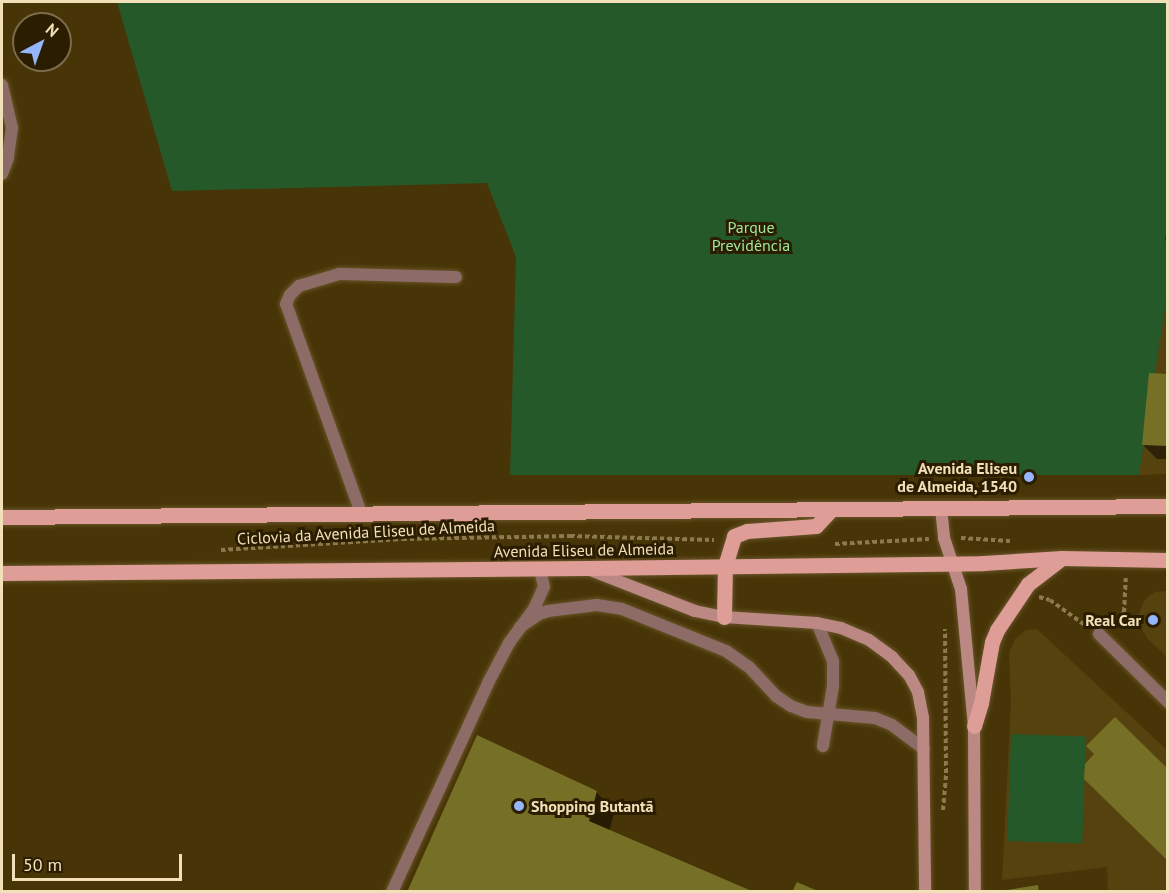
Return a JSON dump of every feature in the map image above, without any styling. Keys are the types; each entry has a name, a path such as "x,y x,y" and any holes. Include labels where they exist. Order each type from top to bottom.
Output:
{"main road":[{"path":"2,517 1167,506"},
{"path":"941,508 944,538 962,589 974,726 975,891"},
{"path":"724,617 724,566 731,540 747,531 816,526 831,510"},
{"path":"974,726 981,703 992,642 1021,592 1062,558"},
{"name":"Avenida Eliseu de Almeida","path":"2,573 540,569 1062,558 1167,560"},
{"path":"586,568 695,611 724,617 817,623 840,628 869,640 892,657 909,675 918,692 923,717 925,891"}],"street":[{"path":"2,85 12,128 8,158 2,174"},
{"path":"361,513 286,304 299,286 339,274 456,277"},
{"path":"392,891 489,681 520,627 534,609 544,587 540,569"},
{"path":"520,627 548,611 597,605 622,609 726,651 749,668 776,696 791,706 807,712 875,718 892,725 924,749"},
{"path":"817,623 832,661 833,686 823,746"},
{"path":"1099,634 1167,702"}],"path":[{"name":"Ciclovia da Avenida Eliseu de Almeida","path":"212,551 413,539 570,536 731,540"},
{"path":"1021,592 1050,600 1099,634 1112,627 1124,612 1127,594 1124,560"},
{"path":"943,821 946,773 945,623"}],"shaded area":[{"path":"1156,297 1167,298 1167,474 1139,475"},
{"name":"Real Car","path":"1168,591 1167,657 1148,639 1139,625 1139,614 1143,602 1149,596 1155,592"},
{"path":"1037,629 1167,750 1167,891 1108,891 1107,867 1002,880 1011,702 1009,653 1015,639 1026,630"}],"green space":[{"name":"Parque Previdência","path":"117,2 1167,2 1167,296 1139,475 510,475 516,257 487,183 172,191"},
{"path":"1011,734 1086,737 1082,844 1007,841"}],"building":[{"path":"1149,373 1168,374 1168,446 1142,445"},
{"path":"1115,717 1168,769 1168,861 1084,779 1085,764 1094,754 1086,746"},
{"name":"Shopping Butantã","path":"477,735 597,791 589,821 754,892 407,892"},
{"path":"797,882 820,892 792,892"},
{"path":"1038,885 1039,892 1007,892 1007,890"}],"place":[{"name":"Avenida Eliseu de Almeida, 1540","path":"1029,477"},
{"name":"Real Car","path":"1153,620"},
{"name":"Shopping Butantã","path":"519,806"}]}
